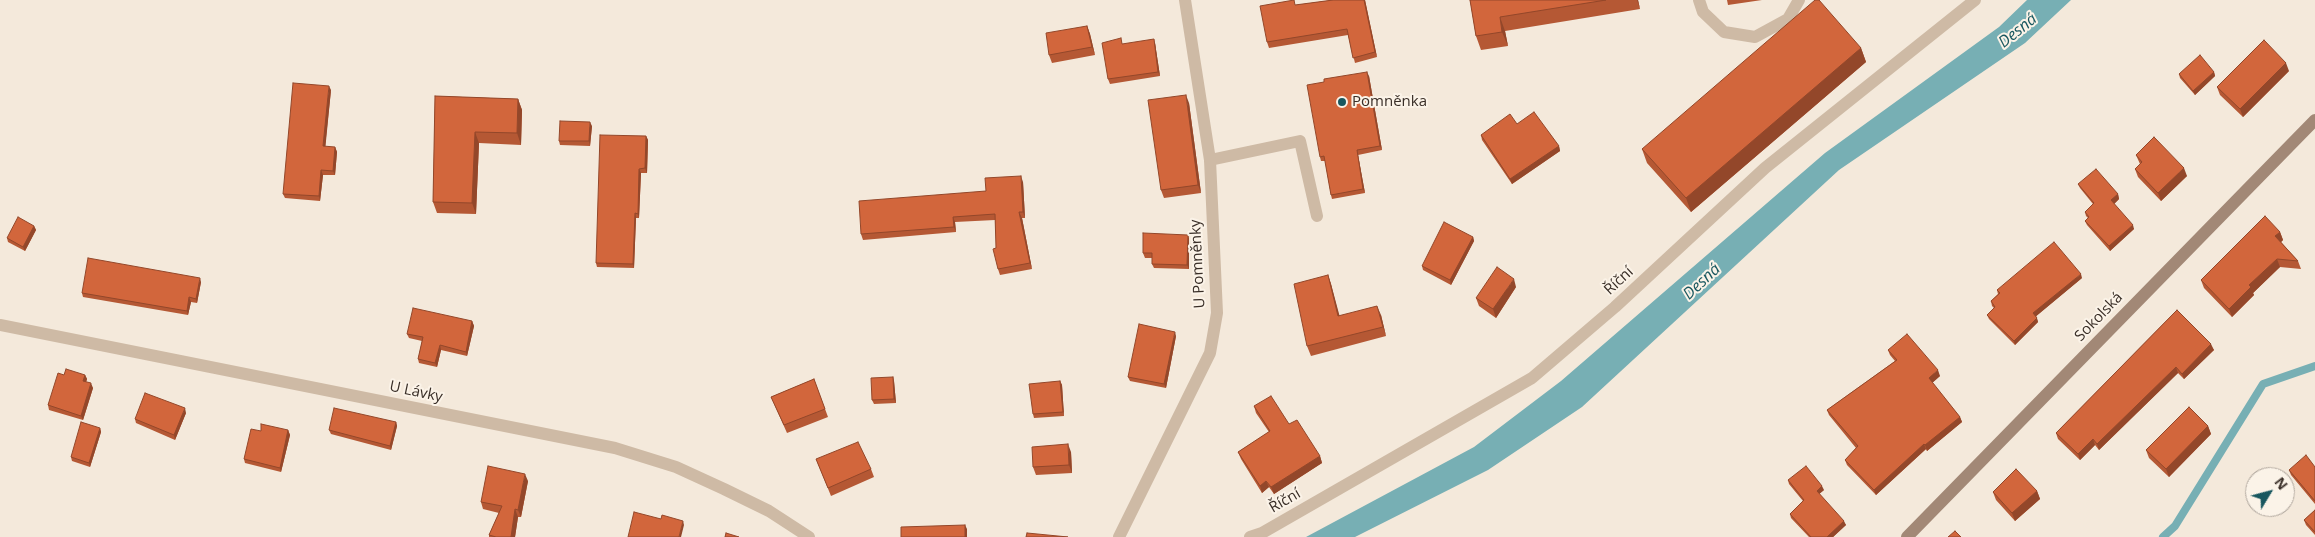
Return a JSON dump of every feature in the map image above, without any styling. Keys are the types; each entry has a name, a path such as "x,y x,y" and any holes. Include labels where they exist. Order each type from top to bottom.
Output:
{"street":[{"name":"U Pomněnky","path":"1119,537 1210,353 1217,313 1210,160 1185,0"},
{"path":"1699,0 1703,12 1724,32 1755,37 1788,19 1799,0"},
{"name":"Říční","path":"1250,537 1532,378 1615,308 1765,168 1975,0"},
{"name":"Sokolská","path":"1907,537 2315,120"},
{"path":"1210,160 1300,141 1317,216"},
{"name":"U Lávky","path":"0,325 615,448 676,467 724,489 769,511 809,537"}],"water":[{"name":"Desná","path":"2027,0 2071,0 2025,43 1839,170 1582,407 1488,470 1355,537 1306,537 1474,447 1561,381 1825,153 1999,27"}],"building":[{"path":"1294,0 1295,5 1333,0 1364,0 1375,52 1353,58 1347,29 1267,42 1260,6"},
{"path":"1470,0 1606,0 1500,17 1502,32 1476,36"},
{"path":"1815,0 1819,0 1861,48 1686,198 1642,149"},
{"path":"1087,26 1092,47 1049,55 1046,33"},
{"path":"1121,38 1122,44 1154,39 1158,72 1108,79 1102,43"},
{"path":"2264,40 2286,63 2240,109 2217,87"},
{"path":"2200,55 2214,72 2193,91 2179,74"},
{"path":"1367,72 1380,146 1357,150 1363,189 1331,195 1324,156 1320,157 1307,85 1324,82 1324,79"},
{"path":"293,83 329,86 323,146 335,147 333,171 321,170 319,196 283,194"},
{"path":"1186,95 1198,185 1161,190 1148,100"},
{"path":"435,96 518,99 517,133 475,132 472,203 433,202"},
{"path":"1534,112 1559,146 1510,179 1481,135 1510,114 1517,124"},
{"path":"560,121 590,122 589,141 559,141"},
{"path":"600,135 646,136 645,168 639,169 638,214 635,213 633,264 596,263"},
{"path":"2154,137 2184,168 2158,193 2135,169 2142,162 2136,155"},
{"path":"2096,169 2118,194 2111,200 2133,225 2109,246 2085,221 2089,217 2085,212 2094,203 2078,184"},
{"path":"1021,176 1023,212 1019,212 1030,263 998,269 993,249 996,248 995,214 953,217 954,227 861,234 859,201 986,191 985,178"},
{"path":"2265,216 2280,232 2275,236 2298,261 2277,259 2249,285 2251,287 2229,309 2201,280"},
{"path":"18,217 34,226 23,247 7,238"},
{"path":"1444,222 1473,237 1450,280 1422,266"},
{"path":"1143,233 1188,235 1187,265 1152,264 1152,253 1143,253"},
{"path":"2054,242 2081,274 2033,313 2037,318 2014,341 1987,315 1995,307 1991,301 2000,293 1997,290"},
{"path":"88,258 200,278 196,299 189,297 187,311 82,293"},
{"path":"1497,267 1514,279 1493,309 1476,298"},
{"path":"1328,275 1338,316 1377,306 1383,327 1307,346 1294,284"},
{"path":"413,308 472,321 466,352 440,345 435,363 418,359 423,337 407,334"},
{"path":"2177,310 2211,344 2182,374 2176,367 2097,444 2093,439 2078,454 2056,433"},
{"path":"1139,324 1175,332 1164,384 1128,377"},
{"path":"1907,334 1938,370 1929,378 1960,417 1924,444 1874,490 1845,460 1858,446 1827,410 1897,360 1888,350"},
{"path":"66,369 85,375 83,381 91,383 81,416 48,405 58,373 64,375"},
{"path":"893,377 894,399 872,400 871,378"},
{"path":"814,379 825,409 784,425 771,397"},
{"path":"1060,381 1063,412 1033,414 1029,384"},
{"path":"145,393 185,408 174,435 135,419"},
{"path":"1271,396 1289,424 1297,420 1320,456 1271,487 1266,481 1260,486 1238,452 1270,431 1254,406"},
{"path":"2189,407 2208,426 2166,469 2146,450"},
{"path":"334,408 396,422 390,446 329,430"},
{"path":"81,422 100,428 89,463 71,457"},
{"path":"261,424 288,430 280,468 244,459 251,429 261,431"},
{"path":"858,442 871,469 828,488 816,459"},
{"path":"1068,444 1069,465 1033,467 1032,447"},
{"path":"2306,455 2315,467 2315,501 2295,477 2295,467 2292,467"},
{"path":"488,466 525,474 518,510 515,509 511,537 489,535 502,506 481,502"},
{"path":"1806,466 1822,486 1817,491 1844,521 1827,537 1811,537 1790,514 1804,500 1788,480"},
{"path":"2016,469 2037,491 2012,513 1993,492"},
{"path":"2315,510 2315,532 2304,520"},
{"path":"634,512 661,519 662,515 683,521 679,537 628,537"},
{"path":"965,525 965,537 901,537 901,527"},
{"path":"1955,531 1961,537 1948,537"},
{"path":"726,533 739,537 725,537"},
{"path":"1027,533 1068,537 1026,537"}],"waterway":[{"path":"2163,537 2175,526 2263,384 2315,366"}],"place":[{"name":"Pomněnka","path":"1342,102"}]}
